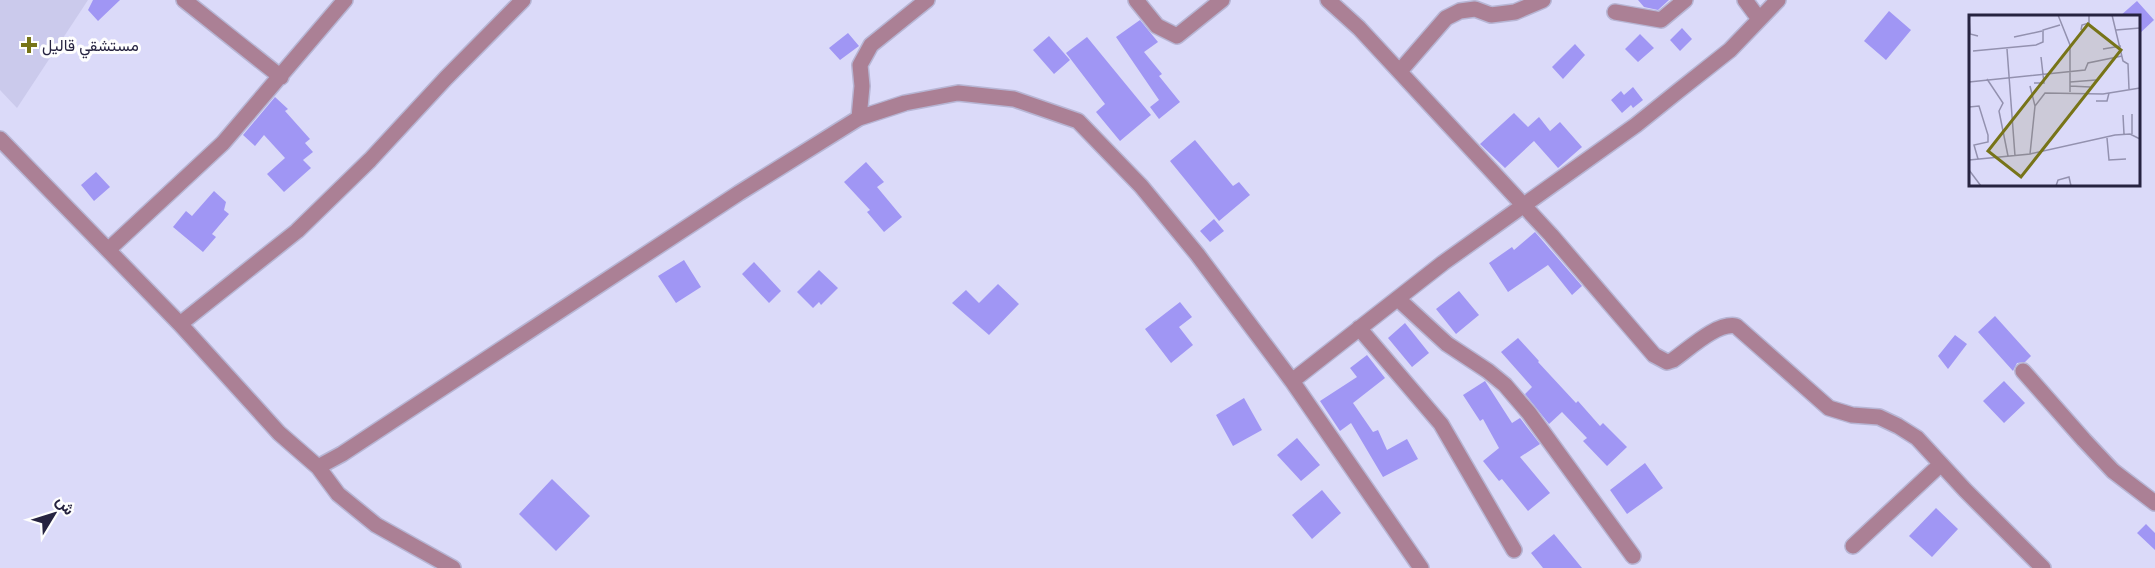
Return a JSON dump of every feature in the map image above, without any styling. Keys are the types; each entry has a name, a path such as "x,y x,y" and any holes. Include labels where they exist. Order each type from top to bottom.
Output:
{"street":[{"path":"184,0 281,77"},
{"path":"109,249 223,143 345,0"},
{"path":"180,324 297,231 370,160 523,0"},
{"path":"859,118 862,86 860,65 871,45 927,0"},
{"path":"1136,0 1157,26 1177,36 1222,0"},
{"path":"1328,0 1359,28 1400,71 1523,205 1660,360 1666,362 1673,360 1718,328 1728,325 1736,327 1829,408 1852,415 1879,417 1917,438 2043,568"},
{"path":"1400,71 1446,18 1460,11 1474,9 1491,15 1515,12 1543,0"},
{"path":"1615,12 1661,20 1685,0"},
{"path":"1745,0 1759,18"},
{"path":"1292,381 1398,298 1677,92 1730,50 1778,0"},
{"path":"318,467 342,454 739,193 859,118 905,103 958,93 1014,99 1078,121 1141,186 1197,254 1292,381 1421,568"},
{"path":"0,139 109,249 279,433 318,467 338,494 376,525 453,568"},
{"path":"1398,298 1447,344 1488,371 1504,385 1529,413 1633,556"},
{"path":"1359,328 1441,424 1515,550"},
{"path":"2023,371 2113,471 2155,503"},
{"path":"1853,546 1941,464"}],"shaded area":[{"name":"مستشقي قاليل","path":"0,0 88,0 17,108 0,90"}],"building":[{"path":"93,0 120,0 98,21 88,10"},
{"path":"1638,0 1669,0 1658,10 1644,7"},
{"path":"2137,1 2154,20 2140,33 2140,15 2121,15"},
{"path":"1889,11 1911,30 1886,60 1864,41"},
{"path":"1140,20 1158,42 1144,52 1162,74 1159,76 1180,102 1159,119 1150,107 1159,100 1116,37"},
{"path":"1682,28 1692,39 1680,51 1670,40"},
{"path":"848,33 859,46 840,60 829,48"},
{"path":"1640,34 1654,48 1638,62 1625,49"},
{"path":"1049,36 1070,60 1054,74 1033,50"},
{"path":"1087,37 1151,115 1120,141 1096,112 1105,104 1066,53"},
{"path":"1575,44 1585,55 1563,79 1552,67"},
{"path":"1633,87 1643,100 1633,108 1631,105 1622,113 1611,100 1621,91 1624,95"},
{"path":"275,97 288,109 285,111 310,139 305,143 313,152 303,160 311,168 284,192 267,174 285,158 264,135 255,146 243,135"},
{"path":"1514,113 1528,127 1539,117 1550,131 1560,122 1582,147 1558,168 1534,141 1505,168 1480,144"},
{"path":"1195,140 1233,186 1239,182 1250,195 1219,221 1170,161"},
{"path":"866,162 884,182 877,187 902,217 884,232 867,212 870,210 844,182"},
{"path":"96,172 110,187 94,201 81,185"},
{"path":"214,191 226,202 224,210 229,214 212,234 216,237 203,252 173,227 186,211 192,216"},
{"path":"1214,219 1224,231 1210,242 1200,231"},
{"path":"1535,232 1582,286 1572,295 1548,265 1508,292 1489,263 1512,247 1514,250"},
{"path":"684,260 701,287 676,303 658,276"},
{"path":"754,262 781,291 769,303 742,274"},
{"path":"819,270 838,288 821,305 819,302 813,308 797,292"},
{"path":"998,284 1019,304 989,335 952,303 966,290 979,303"},
{"path":"1459,291 1479,315 1456,334 1436,309"},
{"path":"1180,302 1192,317 1179,327 1193,345 1171,363 1145,329"},
{"path":"1995,316 2031,356 2025,362 2017,363 2013,371 1978,332"},
{"path":"1405,323 1429,353 1412,367 1388,338"},
{"path":"1955,335 1967,344 1948,369 1938,356"},
{"path":"1518,338 1576,403 1578,401 1600,426 1603,423 1627,447 1607,466 1583,441 1587,438 1562,412 1549,424 1525,394 1532,387 1501,352"},
{"path":"1367,355 1385,378 1353,403 1373,432 1378,430 1387,450 1407,439 1418,459 1383,477 1351,423 1340,431 1320,401 1357,377 1350,368"},
{"path":"1485,381 1512,423 1520,418 1540,444 1520,457 1550,493 1528,511 1502,479 1499,481 1483,461 1499,448 1483,419 1480,421 1463,395"},
{"path":"2004,381 2025,403 2004,423 1983,401"},
{"path":"1244,398 1262,430 1233,446 1216,415"},
{"path":"1297,438 1320,465 1301,481 1277,455"},
{"path":"1645,463 1663,488 1627,514 1610,490"},
{"path":"552,479 590,516 556,551 519,514"},
{"path":"1322,490 1341,513 1312,539 1292,515"},
{"path":"1936,508 1958,529 1932,557 1909,536"},
{"path":"2146,524 2155,533 2155,550 2137,533"},
{"path":"1554,534 1582,568 1543,568 1531,553"}],"place":[{"name":"مستشقي قاليل","path":"29,45"}]}
